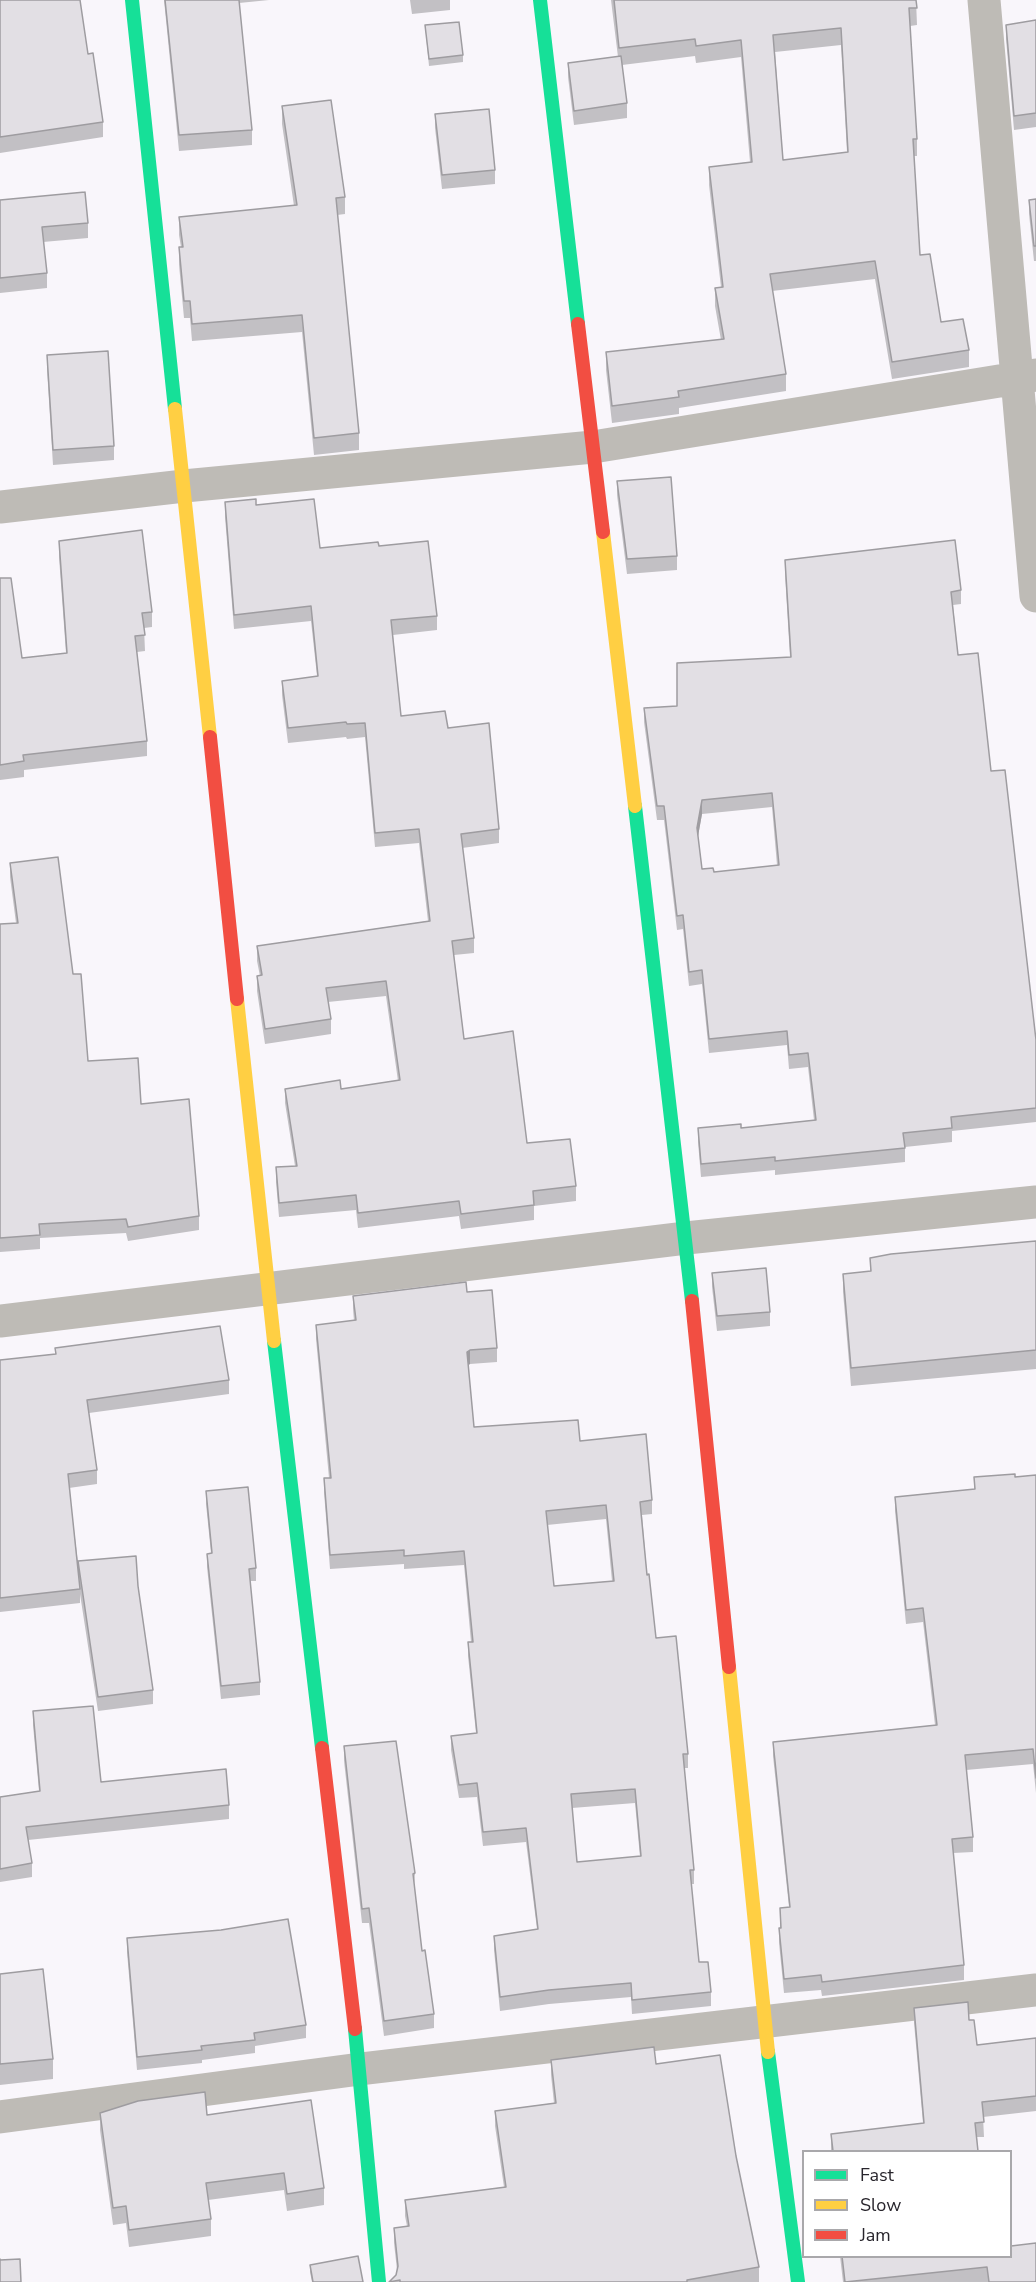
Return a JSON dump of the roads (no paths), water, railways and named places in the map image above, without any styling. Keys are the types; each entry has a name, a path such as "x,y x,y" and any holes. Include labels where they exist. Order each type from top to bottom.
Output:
{"street":[{"path":"132,0 268,1289 360,2069 379,2282"},
{"path":"540,0 686,1238 764,2022 798,2282"},
{"path":"984,0 1027,376 1036,596"},
{"path":"0,507 184,486 593,447 1027,376"},
{"path":"0,1321 686,1238 1036,1202"},
{"path":"0,2117 360,2069 1036,1990"}]}
